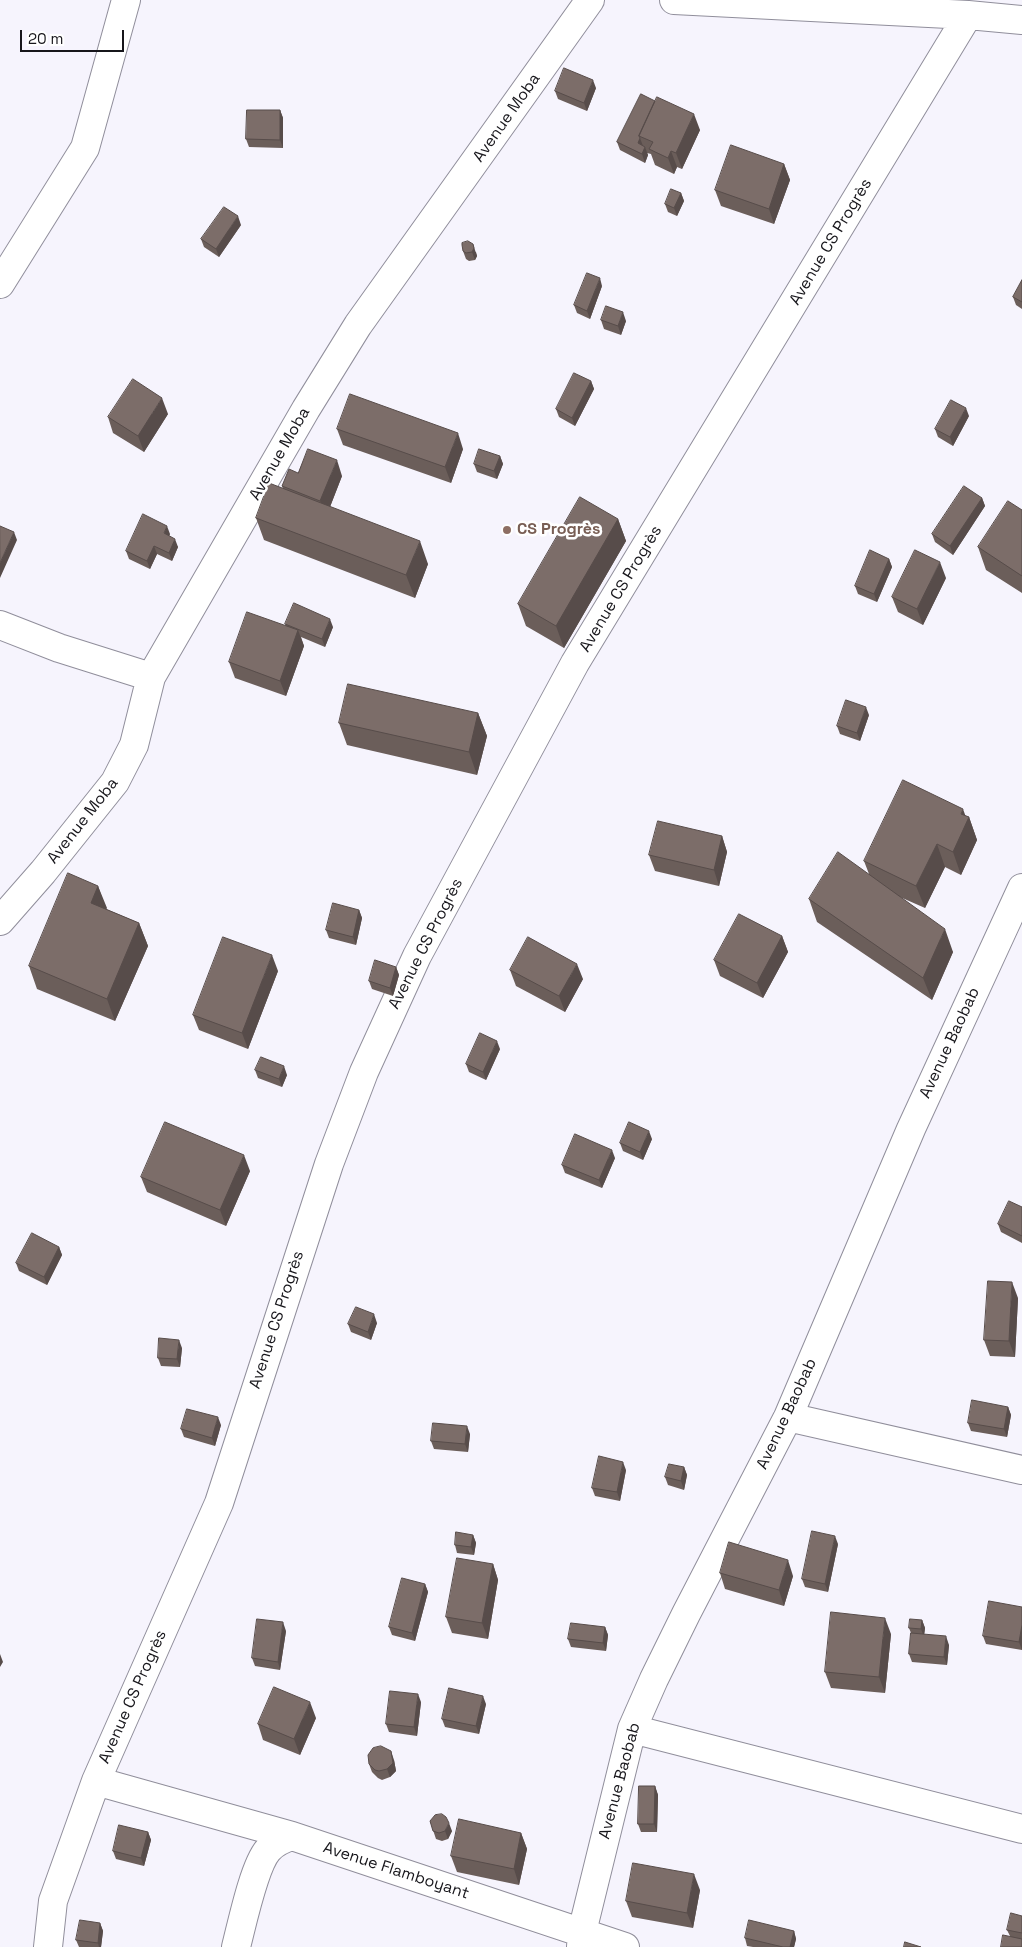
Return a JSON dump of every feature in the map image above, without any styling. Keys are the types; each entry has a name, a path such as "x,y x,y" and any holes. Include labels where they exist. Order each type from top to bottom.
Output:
{"street":[{"path":"0,284 85,148 126,0"},
{"name":"Avenue Moba","path":"0,921 43,872 83,820 116,782 134,745 152,677 306,409 358,325 590,0"},
{"path":"674,0 968,15 1022,20"},
{"name":"Avenue CS Progrès","path":"48,1947 53,1901 96,1781 218,1503 328,1164 364,1072 417,956 575,663 968,15"},
{"path":"0,625 58,648 152,677"},
{"name":"Avenue Baobab","path":"581,1940 632,1729 682,1622 788,1417 911,1129 1022,888"},
{"path":"788,1417 1022,1470"},
{"path":"632,1729 1022,1829"},
{"name":"Avenue Flamboyant","path":"96,1781 292,1836 581,1940 624,1947"},
{"path":"236,1947 245,1910 262,1860 268,1850 278,1840 292,1836"}],"building":[{"path":"564,68 593,80 584,103 555,91"},
{"path":"641,94 655,101 639,136 638,143 645,147 642,154 617,142"},
{"path":"657,97 694,114 676,153 671,151 668,158 649,149 653,142 639,136"},
{"path":"247,110 280,110 280,140 246,139"},
{"path":"731,145 784,164 769,209 715,190"},
{"path":"671,189 681,193 674,208 665,204"},
{"path":"224,207 238,216 216,249 201,239"},
{"path":"468,241 473,244 474,248 472,252 466,253 463,251 462,243"},
{"path":"587,273 600,278 587,311 574,305"},
{"path":"1022,280 1022,302 1013,297"},
{"path":"606,306 623,312 618,326 601,320"},
{"path":"574,373 591,381 572,418 556,409"},
{"path":"133,379 162,398 138,436 108,417"},
{"path":"350,394 458,433 445,467 337,429"},
{"path":"951,400 966,408 950,437 935,429"},
{"path":"308,449 337,460 320,501 282,486 289,469 298,473"},
{"path":"479,449 500,456 494,471 474,464"},
{"path":"269,483 420,541 406,575 256,518"},
{"path":"964,486 982,498 950,546 932,534"},
{"path":"580,497 618,519 556,626 518,604"},
{"path":"1008,501 1022,510 1022,576 978,547"},
{"path":"143,514 167,526 164,533 175,539 169,553 154,546 147,561 126,551"},
{"path":"0,526 14,532 0,563"},
{"path":"870,550 889,559 874,594 855,586"},
{"path":"915,550 940,562 917,609 892,597"},
{"path":"294,603 330,619 322,639 285,624"},
{"path":"247,612 298,630 280,681 229,662"},
{"path":"348,684 478,713 469,752 339,723"},
{"path":"846,700 866,707 857,733 837,726"},
{"path":"903,780 963,809 961,814 969,817 953,852 937,844 916,886 864,861"},
{"path":"658,821 722,836 714,870 649,855"},
{"path":"838,852 945,929 923,978 809,899"},
{"path":"68,873 98,886 91,903 139,923 107,999 29,966"},
{"path":"333,903 359,910 353,937 326,930"},
{"path":"739,914 782,936 757,983 714,960"},
{"path":"223,937 272,955 242,1033 193,1015"},
{"path":"528,937 577,964 559,996 510,970"},
{"path":"375,960 396,967 390,988 369,981"},
{"path":"480,1033 497,1041 483,1072 466,1064"},
{"path":"261,1057 284,1066 279,1079 255,1070"},
{"path":"165,1122 244,1155 220,1210 141,1177"},
{"path":"629,1122 649,1131 640,1152 620,1143"},
{"path":"575,1134 612,1150 599,1180 562,1165"},
{"path":"1009,1201 1022,1207 1022,1236 998,1224"},
{"path":"32,1233 59,1247 44,1277 16,1263"},
{"path":"988,1281 1012,1282 1009,1341 984,1340"},
{"path":"356,1307 374,1314 368,1332 348,1324"},
{"path":"159,1338 179,1340 177,1359 158,1358"},
{"path":"972,1400 1008,1407 1004,1429 968,1423"},
{"path":"187,1409 218,1417 212,1438 181,1429"},
{"path":"433,1423 467,1426 465,1444 431,1441"},
{"path":"599,1456 623,1462 617,1492 592,1488"},
{"path":"669,1464 684,1467 681,1481 665,1477"},
{"path":"812,1531 835,1536 825,1584 802,1579"},
{"path":"456,1532 473,1535 471,1547 455,1545"},
{"path":"729,1542 788,1560 779,1590 720,1573"},
{"path":"457,1558 493,1564 482,1623 446,1617"},
{"path":"402,1578 425,1584 412,1633 389,1627"},
{"path":"989,1601 1022,1607 1022,1625 1019,1642 983,1636"},
{"path":"831,1612 885,1618 879,1677 825,1672"},
{"path":"257,1619 283,1622 278,1662 252,1658"},
{"path":"910,1619 922,1620 921,1629 909,1628"},
{"path":"571,1623 605,1627 603,1643 568,1639"},
{"path":"911,1633 946,1636 944,1657 909,1654"},
{"path":"274,1687 310,1702 294,1739 258,1724"},
{"path":"449,1688 483,1696 476,1726 442,1719"},
{"path":"390,1691 418,1694 414,1727 386,1724"},
{"path":"381,1746 391,1751 393,1763 387,1769 379,1771 369,1764 368,1755 373,1748"},
{"path":"639,1786 655,1786 654,1824 638,1824"},
{"path":"442,1814 449,1823 445,1831 439,1833 433,1831 430,1821 435,1815"},
{"path":"459,1819 521,1833 514,1869 451,1856"},
{"path":"119,1825 148,1832 141,1858 113,1851"},
{"path":"633,1863 694,1874 687,1913 626,1901"},
{"path":"1011,1913 1022,1916 1022,1933 1007,1930"},
{"path":"80,1920 100,1923 98,1943 76,1940"},
{"path":"749,1920 794,1931 790,1947 745,1938"},
{"path":"1003,1935 1022,1939 1022,1947 1001,1947"},
{"path":"905,1942 921,1947 904,1947"}],"place":[{"name":"CS Progrès","path":"507,530"}]}
